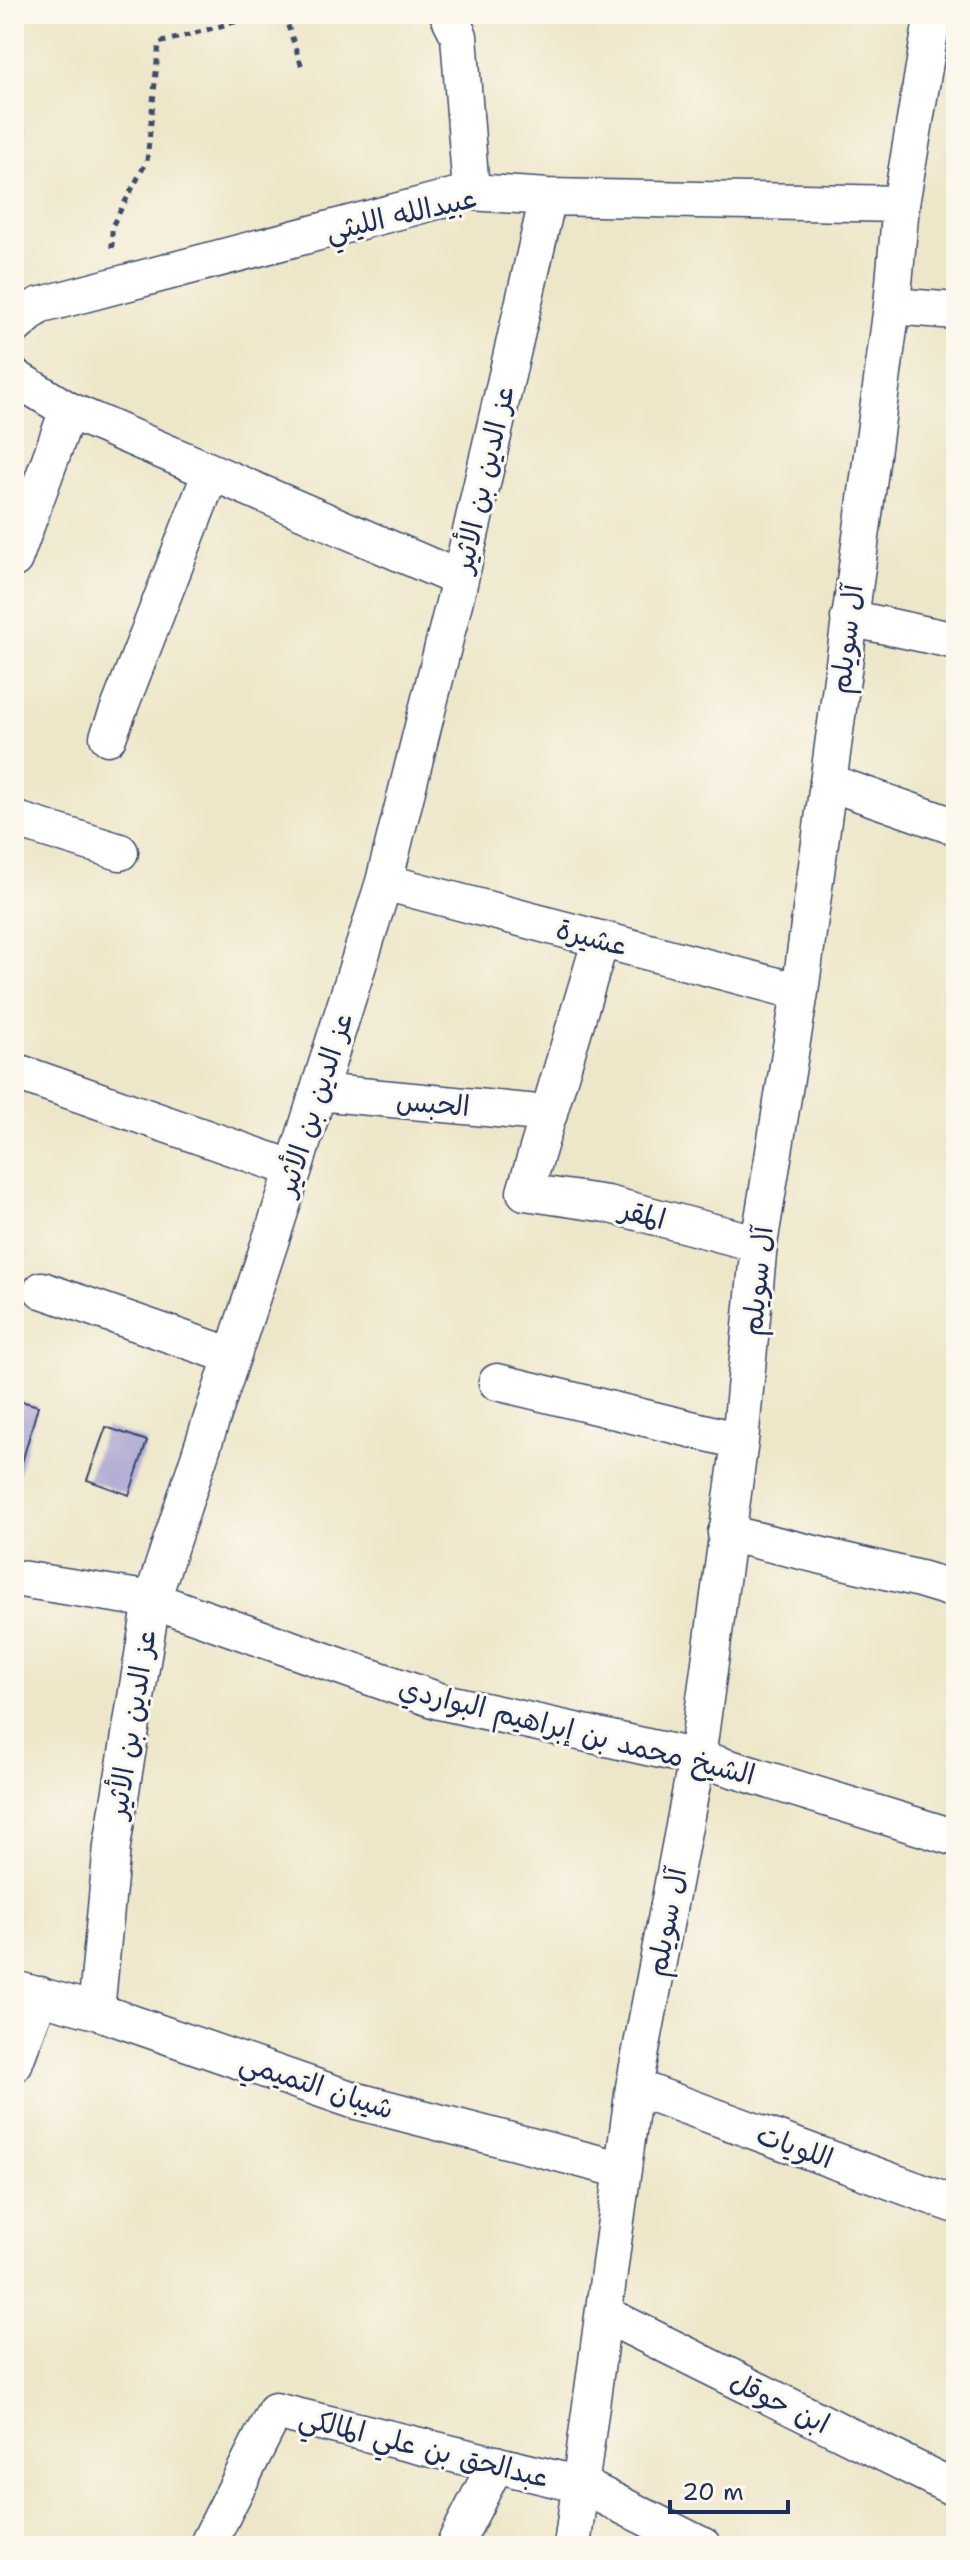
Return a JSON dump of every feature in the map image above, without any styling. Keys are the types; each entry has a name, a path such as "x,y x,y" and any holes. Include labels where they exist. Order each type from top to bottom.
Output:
{"street":[{"path":"448,14 459,36 471,192"},
{"name":"آل سويلم","path":"572,2546 634,2087 697,1758 740,1441 759,1244 800,992 892,306 901,204 933,14"},
{"name":"عبيدالله الليثي","path":"14,327 38,306 471,192 548,197 901,204"},
{"name":"عز الدين بن الأثير","path":"96,2011 112,1846 152,1600 294,1169 384,882 460,579 548,197"},
{"path":"892,306 956,311"},
{"path":"14,377 68,410 460,579"},
{"path":"14,559 68,410"},
{"path":"108,737 211,472"},
{"path":"849,618 956,641"},
{"path":"828,782 956,827"},
{"path":"14,819 120,852"},
{"name":"عشيرة","path":"384,882 800,992"},
{"path":"549,1114 601,939"},
{"path":"14,1071 294,1169"},
{"name":"الحبس","path":"318,1092 549,1114"},
{"name":"المقر","path":"549,1114 525,1192 607,1204 759,1244"},
{"path":"42,1290 232,1356"},
{"path":"497,1382 740,1441"},
{"path":"726,1533 956,1590"},
{"name":"الشيخ محمد بن إبراهيم البواردي","path":"14,1578 152,1600 439,1701 697,1758 956,1838"},
{"path":"14,2064 27,1992"},
{"name":"شيبان التميمي","path":"27,1992 96,2011 353,2100 623,2170"},
{"name":"اللويات","path":"634,2087 956,2205"},
{"name":"ابن حوقل","path":"604,2314 956,2489"},
{"name":"عبدالحق بن علي المالكي","path":"207,2546 275,2411 581,2485 703,2546"},
{"path":"454,2546 496,2464"}],"path":[{"path":"112,286 112,226 147,161 159,43 264,14"},
{"path":"284,14 302,67"}],"building":[{"path":"14,1399 38,1406 15,1487 14,1486"},
{"path":"106,1427 147,1441 129,1495 87,1480"}]}
